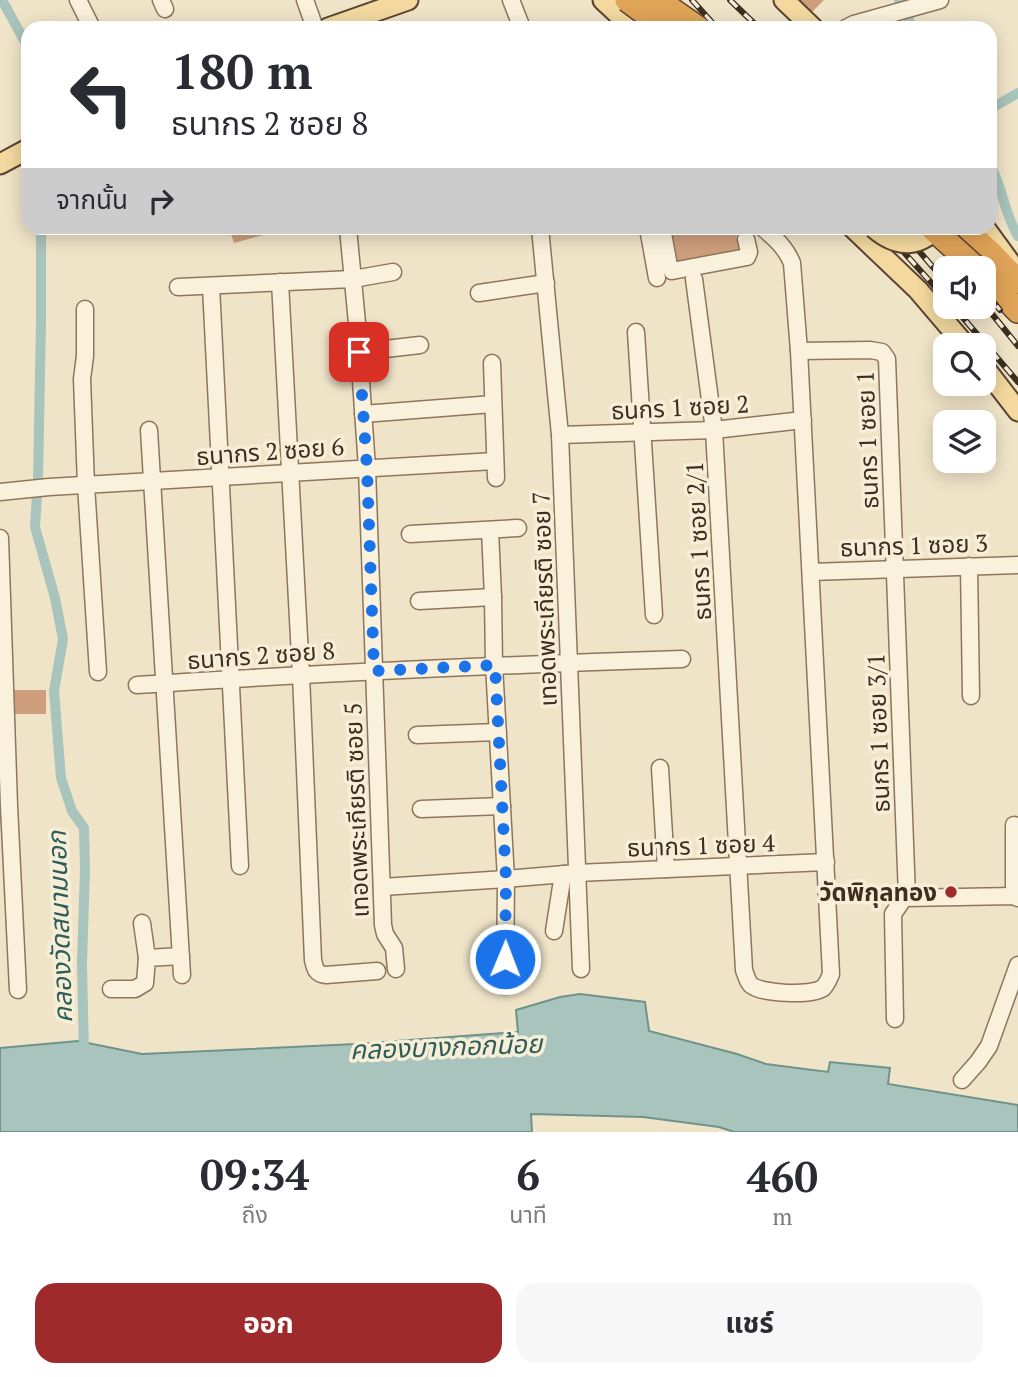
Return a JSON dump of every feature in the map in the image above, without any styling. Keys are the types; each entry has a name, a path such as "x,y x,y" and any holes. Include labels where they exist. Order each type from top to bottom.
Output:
{"highway":[{"path":"658,0 688,21"},
{"path":"614,3 651,21"},
{"path":"940,235 963,256"},
{"path":"971,235 1018,282"},
{"path":"996,288 1018,311"}],"main road":[{"path":"348,21 408,0"},
{"path":"637,0 649,21"},
{"path":"637,0 659,21"},
{"path":"767,0 789,21"},
{"path":"784,0 806,21"},
{"path":"614,3 624,21"},
{"path":"0,164 21,153"},
{"path":"867,235 955,333"},
{"path":"882,235 896,243 907,243 927,235"},
{"path":"990,235 1018,271"},
{"path":"996,383 1013,405"}],"street":[{"path":"78,0 88,21"},
{"path":"305,0 312,21"},
{"path":"511,0 519,21"},
{"path":"865,21 940,0"},
{"name":"เทอดพระเกียรติ ซอย 5","path":"349,235 367,468 383,925 394,948 396,969"},
{"name":"เทอดพระเกียรติ ซอย 7","path":"541,235 560,435 570,663 570,873 581,969"},
{"path":"650,235 656,278"},
{"path":"663,235 672,271 747,257 749,252 746,239"},
{"path":"771,235 781,244 792,263 826,862"},
{"path":"178,287 353,279 393,272"},
{"name":"ธนกร 1 ซอย 2/1","path":"694,279 714,430 728,649 737,866 744,970 751,985 768,992 811,993 828,982 831,974 826,862"},
{"path":"280,282 313,960 316,971 320,974 377,971"},
{"path":"479,293 545,283"},
{"path":"211,286 240,866"},
{"path":"85,309 82,379 98,672"},
{"path":"636,332 654,615"},
{"path":"359,352 419,345"},
{"name":"ธนกร 1 ซอย 1","path":"799,351 870,349 882,352 887,359 894,568"},
{"path":"492,363 496,478"},
{"path":"363,414 493,404"},
{"name":"ธนกร 1 ซอย 2","path":"560,435 714,430 803,420"},
{"path":"149,430 182,975"},
{"name":"ธนากร 2 ซอย 6","path":"0,492 495,461"},
{"path":"410,534 518,527"},
{"path":"490,530 506,879 505,986"},
{"path":"0,538 18,990"},
{"name":"ธนากร 1 ซอย 3","path":"811,572 1018,565"},
{"path":"969,566 971,696"},
{"name":"ธนกร 1 ซอย 3/1","path":"894,568 907,897"},
{"path":"419,601 493,597"},
{"name":"ธนากร 2 ซอย 8","path":"137,685 495,665 682,659"},
{"path":"417,735 498,732"},
{"path":"660,768 666,869"},
{"path":"421,809 502,806"},
{"path":"895,1019 893,914 899,903 907,897 1016,897 1014,825"},
{"name":"ธนากร 1 ซอย 4","path":"382,887 570,873 826,862"},
{"path":"554,931 570,873"},
{"path":"111,989 135,989 145,983 147,958 142,923"},
{"path":"147,958 181,956"},
{"path":"962,1080 989,1046 1018,965"}],"water":[{"name":"คลองบางกอกน้อย","path":"580,994 645,1002 649,1031 766,1064 828,1072 830,1062 890,1068 888,1084 1018,1105 1018,1132 734,1132 719,1127 643,1117 531,1114 532,1132 0,1132 0,1048 78,1041 142,1054 356,1044 518,1032 516,1010"}],"building":[{"path":"799,0 824,0 812,12"},
{"path":"231,235 263,235 234,243"},
{"path":"668,235 736,235 739,250 673,263"},
{"path":"12,690 46,690 46,714 12,714"}],"waterway":[{"name":"คลองวัดสนามนอก","path":"2,0 21,35"},
{"path":"899,0 910,21"},
{"path":"997,105 1018,93"},
{"path":"997,180 1018,236"},
{"name":"คลองวัดสนามนอก","path":"41,235 35,527 55,598 63,639 54,691 61,778 72,811 84,828 84,1054"}],"railway":[{"path":"665,0 685,21"},
{"path":"692,0 711,21"},
{"path":"730,0 752,21"},
{"path":"888,235 933,285"},
{"path":"905,235 933,267"},
{"path":"937,235 955,256"},
{"path":"996,305 1000,310"},
{"path":"964,319 1018,382"},
{"path":"996,319 1018,346"}],"place":[{"name":"วัดพิกุลทอง","path":"951,892"}],"route":[{"path":"359,352 367,468 374,671 495,665 506,879 505,959"}]}
